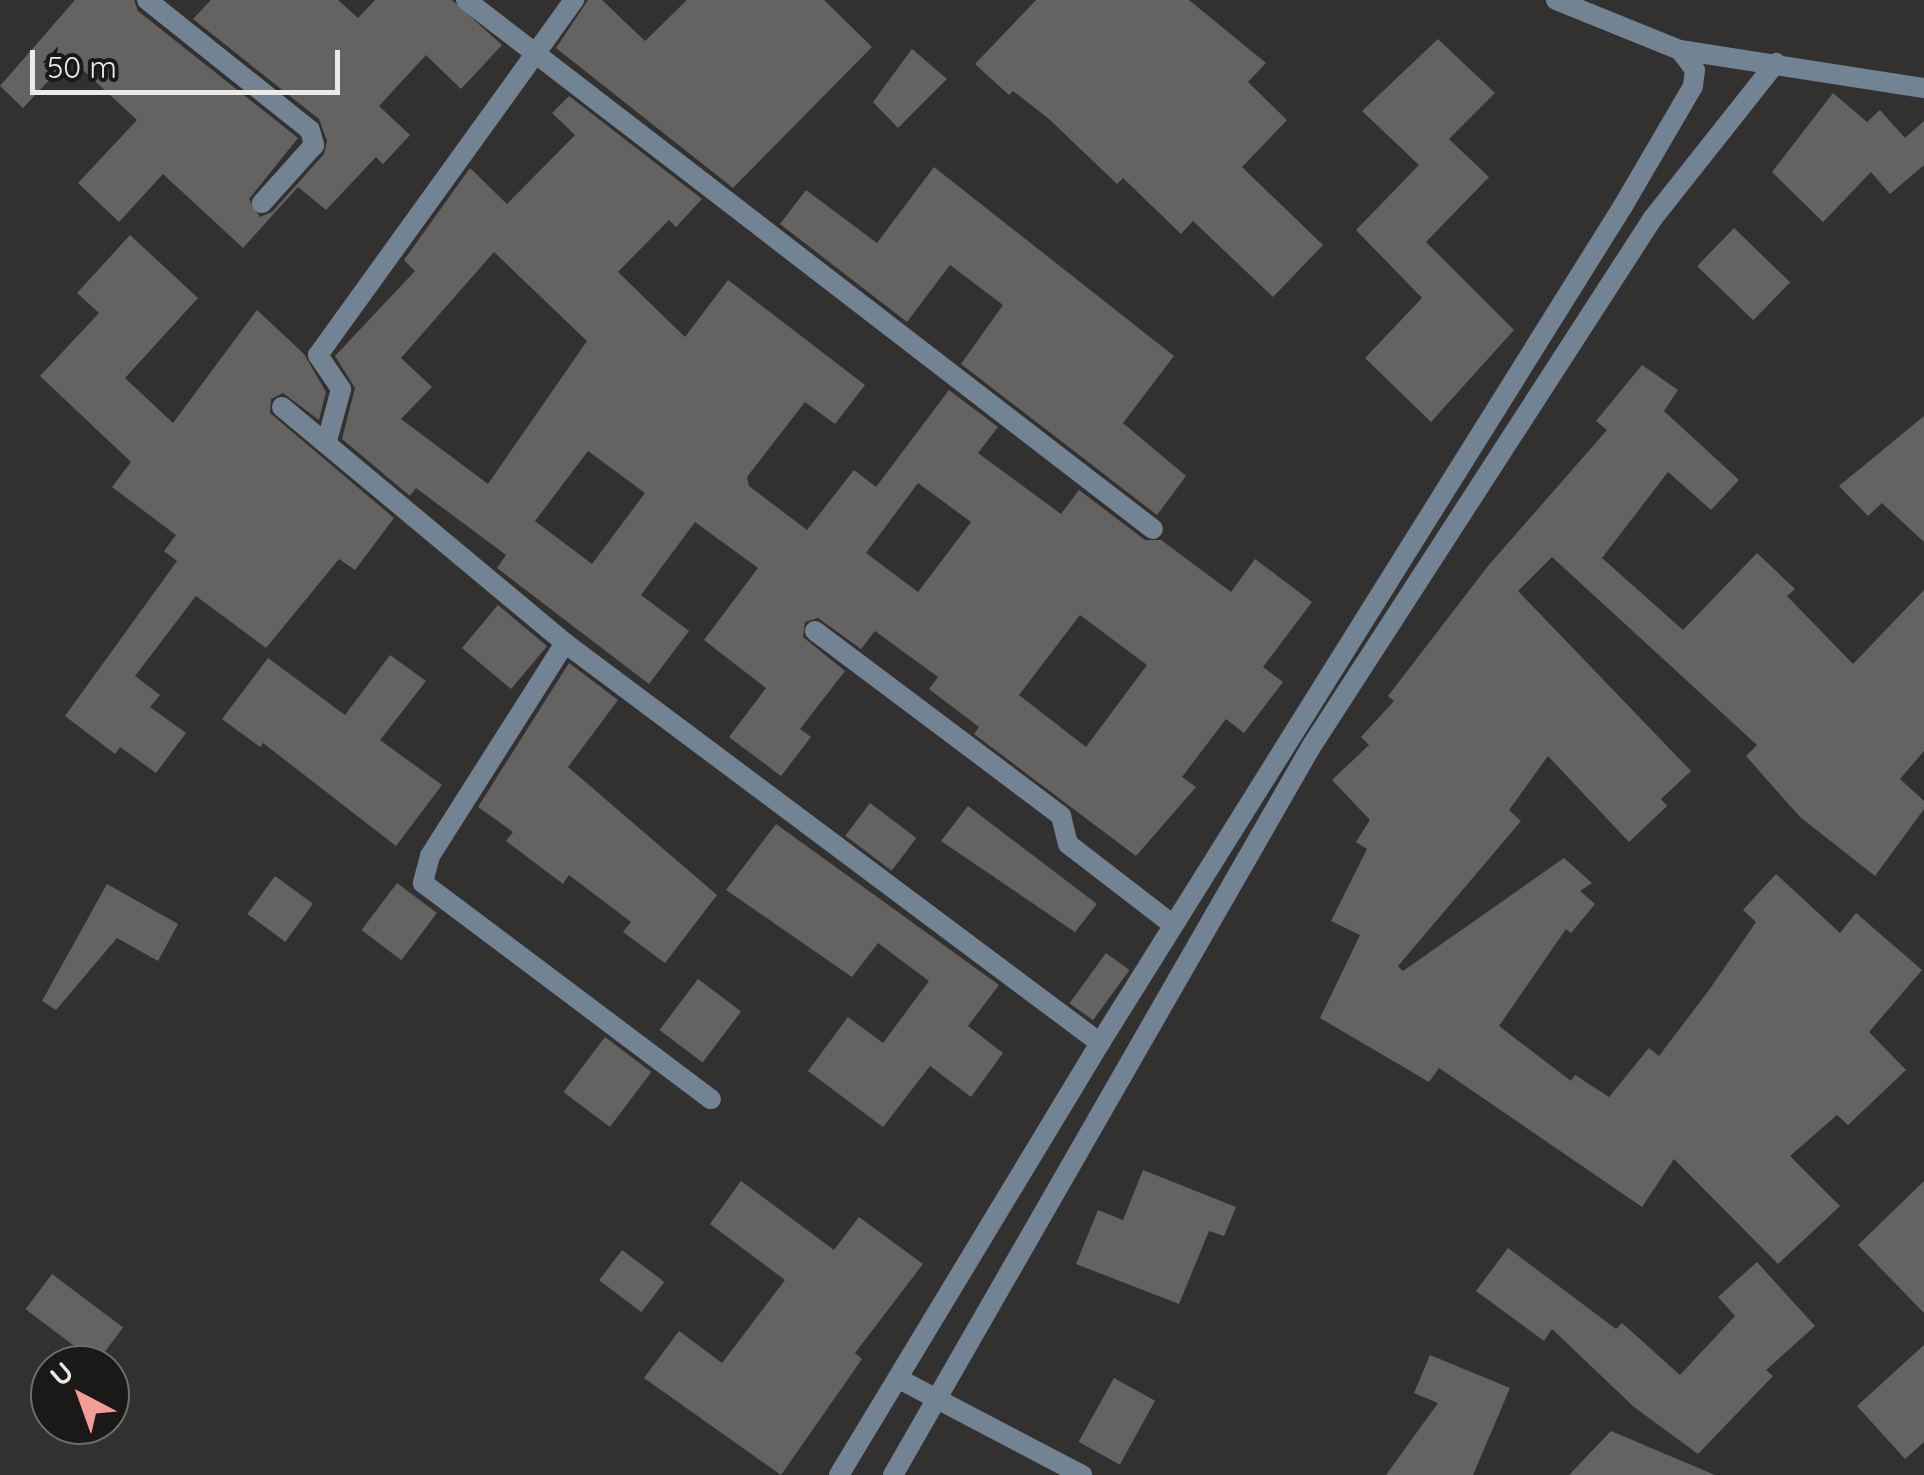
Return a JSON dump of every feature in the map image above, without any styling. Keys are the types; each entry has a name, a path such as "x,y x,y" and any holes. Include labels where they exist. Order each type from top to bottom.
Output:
{"street":[{"path":"147,0 310,130 314,145 262,203"},
{"path":"466,0 1154,529"},
{"path":"327,440 341,389 318,354 534,50 574,0"},
{"path":"1556,0 1680,50 1924,88"},
{"path":"838,1475 905,1382 1100,1042 1624,207 1693,86 1695,70 1680,50"},
{"path":"893,1475 1030,1229 1311,747 1651,218 1766,63"},
{"path":"1624,207 1651,218"},
{"path":"282,407 327,440 566,643 1100,1042"},
{"path":"815,631 1060,816 1068,844 1173,925"},
{"path":"566,643 430,856 422,883 711,1099"},
{"path":"905,1382 1082,1475"}],"building":[{"path":"75,0 134,0 138,11 298,138 249,199 260,217 272,212 324,154 327,141 319,119 193,19 211,0 338,0 358,18 375,0 452,0 502,45 461,89 426,55 379,106 410,135 383,164 376,157 326,210 298,187 243,248 163,174 119,222 78,183 137,120 70,58 23,108 0,86"},
{"path":"588,0 602,0 645,41 687,0 824,0 872,47 733,188 556,48"},
{"path":"1036,0 1189,0 1266,63 1248,82 1287,120 1242,167 1323,245 1273,297 1193,221 1181,234 1123,178 1117,184 1049,119 1013,91 1009,95 975,64"},
{"path":"1438,39 1495,93 1449,139 1489,177 1426,242 1514,330 1431,422 1365,358 1422,298 1356,230 1419,165 1362,111"},
{"path":"912,49 947,79 898,128 873,102"},
{"path":"1833,93 1867,122 1880,110 1905,138 1924,121 1924,165 1890,194 1871,172 1823,222 1772,172"},
{"path":"569,96 702,199 676,227 669,220 618,272 685,337 728,280 865,385 835,424 805,402 747,477 749,486 807,530 854,470 876,487 949,390 998,427 978,453 1061,514 1079,490 1145,540 1161,540 1231,592 1255,559 1312,602 1263,667 1283,682 1244,733 1226,719 1182,777 1196,787 1136,856 974,734 979,727 929,689 938,677 875,631 861,649 818,618 805,622 803,637 845,671 800,729 811,737 781,776 729,737 766,688 704,640 758,568 695,522 641,595 689,631 649,684 497,568 506,555 416,488 410,496 342,439 355,388 335,356 415,271 404,260 470,168 507,204 575,135 552,113","holes":["494,252 587,341 488,484 401,419 432,387 401,358","588,451 645,493 592,564 535,521","918,483 971,522 918,592 866,553","1080,615 1147,665 1086,747 1019,695"]},
{"path":"934,167 1174,356 1123,423 1186,476 1157,515 961,364 1003,305 950,265 907,322 780,224 806,190 877,243"},
{"path":"1734,228 1790,282 1753,320 1697,266"},
{"path":"130,235 198,298 125,378 173,423 257,310 304,354 326,392 319,420 283,393 271,399 270,413 394,518 355,570 339,559 266,648 196,596 135,676 160,695 150,707 186,733 156,773 120,747 115,754 65,716 177,561 164,551 176,535 112,487 131,462 40,376 99,313 77,293"},
{"path":"1642,365 1678,390 1664,411 1739,480 1711,510 1668,472 1602,558 1683,630 1757,553 1795,589 1787,596 1853,664 1924,590 1924,751 1900,779 1924,801 1924,809 1875,876 1800,817 1746,756 1757,745 1552,557 1518,591 1691,771 1661,799 1667,806 1629,842 1548,756 1509,810 1521,821 1398,966 1403,971 1564,858 1592,883 1580,891 1595,904 1571,933 1566,929 1499,1026 1571,1081 1575,1075 1609,1097 1649,1048 1659,1056 1709,990 1756,922 1743,910 1776,874 1840,933 1856,913 1922,970 1869,1032 1906,1070 1848,1125 1837,1115 1790,1156 1840,1206 1778,1264 1674,1159 1642,1207 1439,1068 1429,1082 1320,1018 1360,935 1331,921 1367,849 1356,842 1370,820 1332,780 1369,745 1361,737 1394,701 1388,696 1488,566 1607,430 1596,421"},
{"path":"1924,416 1924,542 1882,503 1868,516 1839,486"},
{"path":"498,605 547,646 511,689 462,648"},
{"path":"390,655 426,681 380,740 442,785 396,846 263,743 260,747 222,719 268,658 345,715"},
{"path":"569,663 618,700 568,767 717,895 665,963 623,932 631,922 569,875 563,884 506,841 513,832 478,807"},
{"path":"870,803 916,838 892,871 845,836"},
{"path":"968,806 1097,904 1075,932 941,841"},
{"path":"776,824 999,985 968,1026 1003,1053 971,1097 930,1066 883,1127 808,1071 848,1017 883,1043 929,981 878,943 852,977 726,890"},
{"path":"275,876 313,904 285,942 247,914"},
{"path":"397,883 437,913 401,960 361,930"},
{"path":"107,884 178,924 158,961 117,938 56,1010 42,1001"},
{"path":"1106,953 1129,970 1093,1020 1070,1003"},
{"path":"698,979 741,1011 703,1063 659,1030"},
{"path":"605,1037 651,1072 610,1127 563,1092"},
{"path":"1143,1170 1236,1207 1224,1236 1209,1231 1179,1304 1076,1264 1098,1210 1123,1220"},
{"path":"741,1181 834,1250 859,1217 923,1264 855,1353 862,1359 781,1475 644,1378 679,1331 722,1363 785,1280 710,1224"},
{"path":"1924,1181 1924,1313 1858,1245"},
{"path":"1508,1248 1616,1329 1622,1323 1680,1375 1735,1316 1718,1297 1757,1262 1815,1326 1766,1370 1773,1376 1698,1454 1634,1407 1552,1329 1544,1341 1476,1291"},
{"path":"622,1250 664,1282 641,1312 599,1280"},
{"path":"52,1274 123,1328 110,1345 73,1345 26,1309"},
{"path":"1924,1345 1924,1442 1905,1459 1857,1406"},
{"path":"1430,1355 1510,1388 1473,1475 1386,1475 1438,1403 1414,1393"},
{"path":"1114,1378 1155,1401 1120,1465 1079,1442"},
{"path":"1611,1431 1715,1475 1569,1475"}]}
